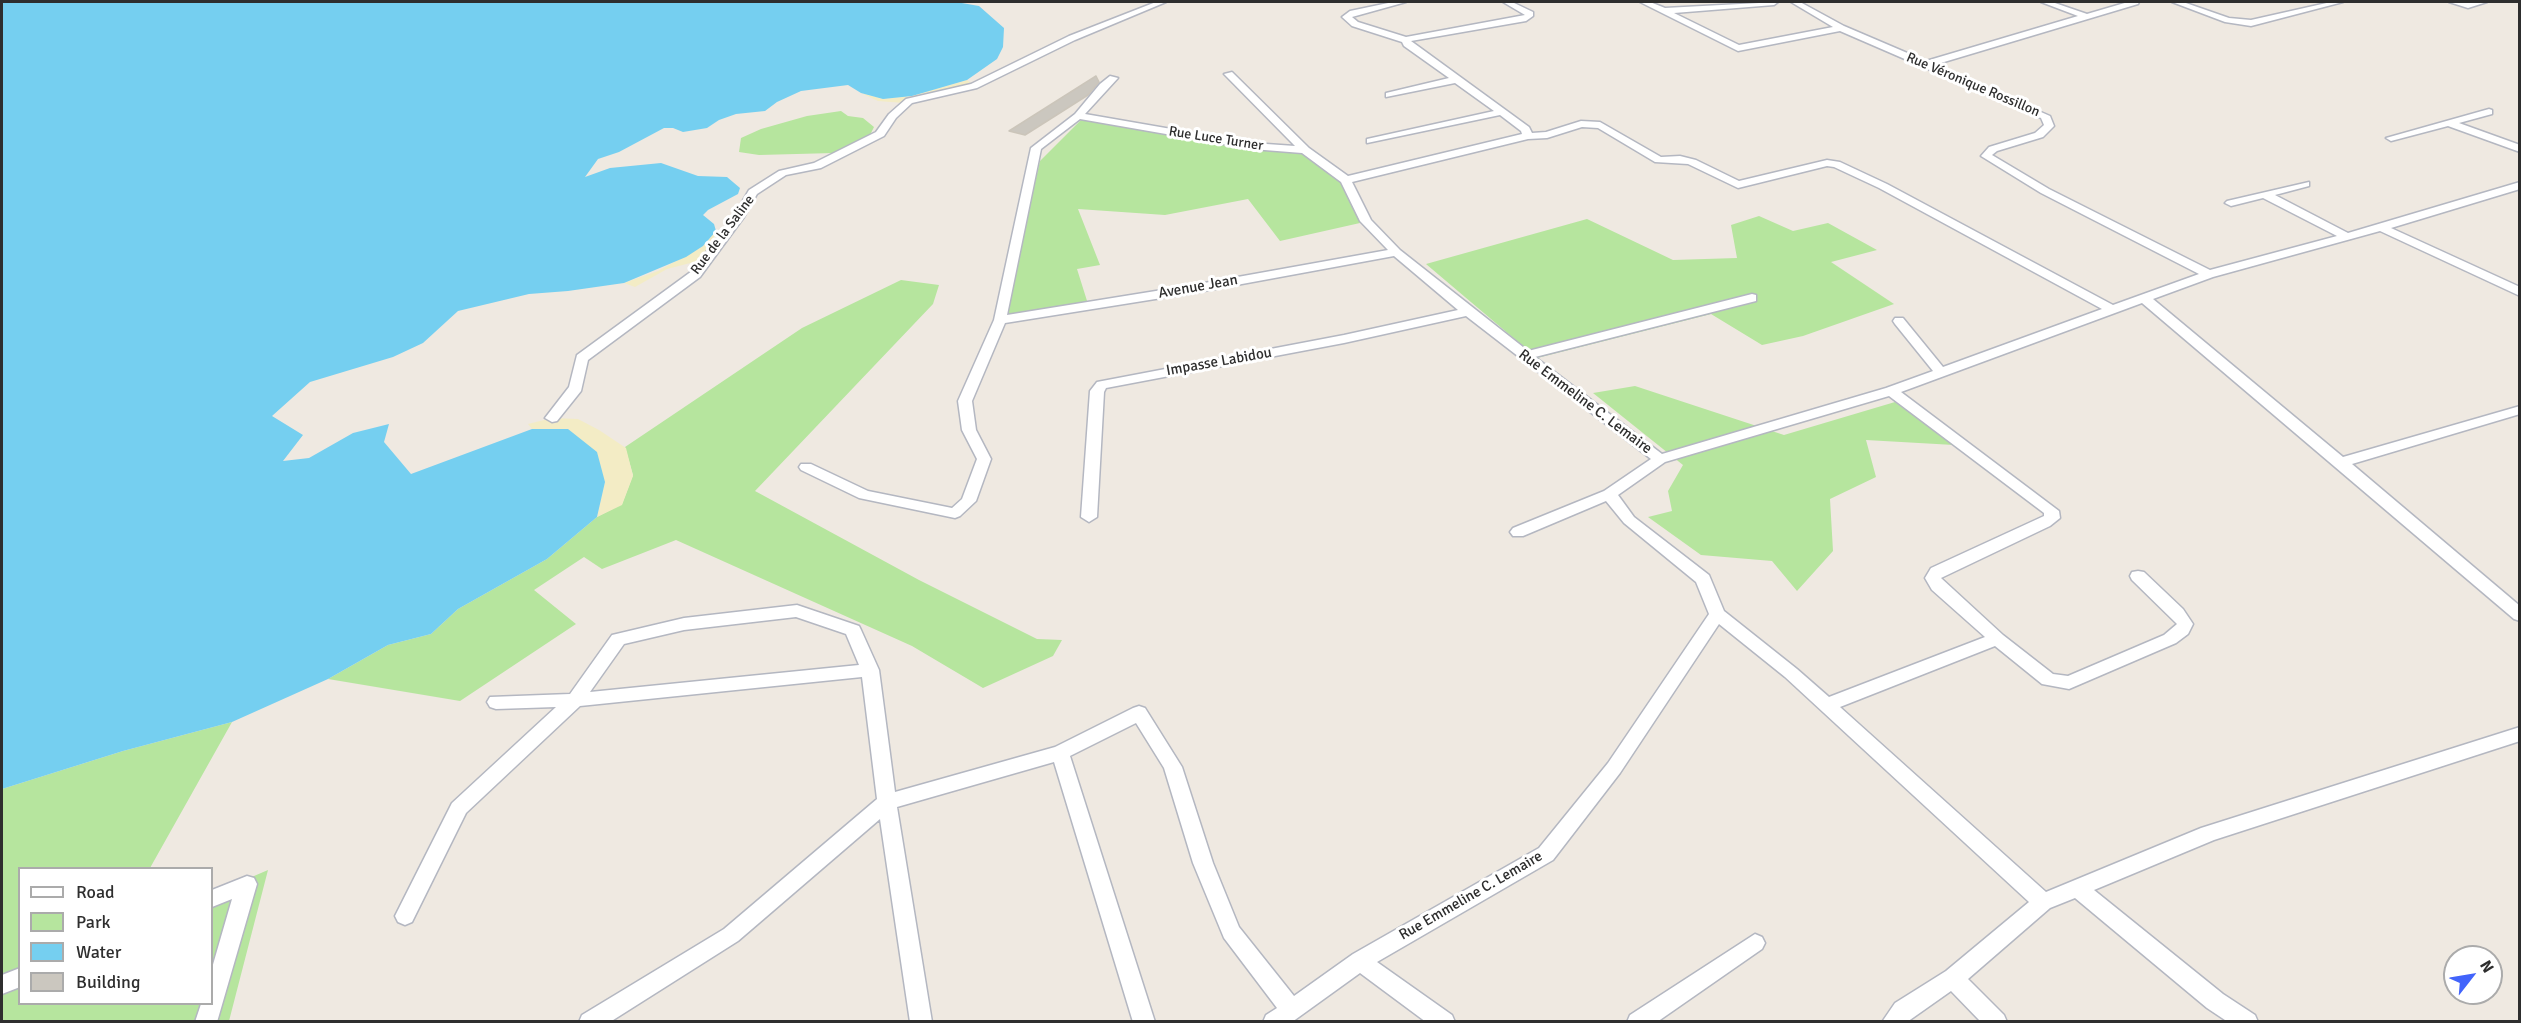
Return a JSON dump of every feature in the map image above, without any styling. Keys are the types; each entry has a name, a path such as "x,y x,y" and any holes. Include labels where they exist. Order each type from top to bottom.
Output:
{"street":[{"name":"Rue de la Saline","path":"552,418 576,388 582,358 696,274 740,215 753,192 783,173 817,166 880,134 892,116 909,101 974,86 1072,38 1162,2"},
{"path":"1402,2 1353,13 1346,17 1355,24 1406,40 1526,18 1530,14 1507,2"},
{"path":"1644,2 1738,48 1841,28"},
{"path":"1664,11 1774,2"},
{"name":"Rue Véronique Rossillon","path":"1795,2 1841,28 2045,116 2049,126 2039,135 1993,149 1986,156 2045,191 2209,274"},
{"path":"2044,2 2086,16"},
{"path":"1923,65 2132,2"},
{"path":"2176,2 2228,20 2251,23 2339,2"},
{"path":"2453,2 2468,5 2483,2"},
{"path":"1406,40 1407,44 1525,129 1528,136"},
{"path":"1228,74 1305,150 1346,180 1528,136 1547,135 1581,124 1600,125 1659,160 1680,159 1692,162 1738,185 1827,163 1836,164 1883,186 2111,309"},
{"path":"806,467 864,495 955,513 969,501 984,459 969,430 965,401 1000,320 1036,148 1078,116 1103,86 1113,78"},
{"path":"1389,95 1458,79"},
{"path":"1371,141 1502,112"},
{"path":"2391,138 2489,112"},
{"name":"Rue Luce Turner","path":"1078,116 1252,146 1305,150"},
{"path":"2450,123 2520,149"},
{"name":"Rue Emmeline C. Lemaire","path":"1346,180 1366,221 1396,252 1468,312 1660,459 1609,494 1518,532"},
{"path":"2231,203 2305,184"},
{"path":"1660,459 1891,391 2209,274 2381,227 2520,185"},
{"path":"2266,195 2346,236"},
{"path":"2381,227 2520,292"},
{"name":"Avenue Jean","path":"1000,320 1193,289 1396,252"},
{"path":"1525,356 1752,298"},
{"path":"2144,298 2520,615"},
{"name":"Impasse Labidou","path":"1089,517 1097,391 1102,385 1344,339 1468,312"},
{"path":"1899,321 1941,373"},
{"path":"1891,391 2053,514 2045,523 1947,567 1937,572 1933,578 1938,586 1997,639 2048,680 2069,683 2170,639 2182,630 2185,624 2177,613 2138,576"},
{"path":"2341,462 2520,410"},
{"path":"1609,494 1629,520 1703,579 1717,614 1791,673 2043,902"},
{"path":"405,916 459,808 575,700 618,639 684,624 797,611 853,630 870,670 887,802 921,1022"},
{"name":"Rue Emmeline C. Lemaire","path":"1274,1022 1290,1008 1360,961 1546,854 1614,768 1717,614"},
{"path":"1827,705 1997,639"},
{"path":"496,702 575,700 870,670"},
{"path":"590,1022 731,935 887,802 1060,753 1139,713 1173,767 1203,863 1232,932 1290,1008"},
{"path":"1893,1022 1903,1010 1953,978 1992,947 2043,902 2208,834 2520,734"},
{"path":"1060,753 1144,1022"},
{"path":"213,899 248,884 213,999"},
{"path":"2078,888 2216,1001 2247,1022"},
{"path":"1638,1022 1755,943"},
{"path":"1360,961 1444,1022"},
{"path":"2,985 18,978"},
{"path":"1953,978 1996,1022"},
{"path":"206,1022 211,1005"}],"green space":[{"path":"841,111 848,116 863,118 874,127 868,139 834,153 759,155 739,152 741,138 761,129 807,116"},
{"path":"1082,119 1304,152 1346,185 1360,223 1280,241 1248,199 1165,215 1078,209 1100,265 1077,269 1088,304 1004,316 1040,161"},
{"path":"1759,216 1793,231 1828,223 1877,250 1831,262 1894,304 1803,336 1762,345 1711,314 1537,358 1426,264 1587,219 1673,260 1737,258 1731,225"},
{"path":"901,280 939,285 933,304 755,491 919,580 1037,639 1062,640 1053,656 983,688 912,646 676,540 602,569 584,557 534,590 576,624 460,701 328,679 388,645 431,634 458,609 547,559 597,517 622,504 633,475 625,447 802,328"},
{"path":"1635,386 1784,435 1895,402 1954,445 1866,440 1876,477 1830,499 1833,551 1797,591 1772,561 1701,555 1648,517 1672,511 1668,491 1683,465 1593,393"},
{"path":"232,722 151,867 18,867 18,1005 213,1005 213,894 268,870 229,1021 2,1022 2,789 123,751"}],"sand":[{"path":"967,80 971,83 942,96 904,103 878,101 861,93 883,99 912,96"},
{"path":"716,231 713,241 698,261 667,269 635,287 624,283 658,271 703,246"},
{"path":"552,418 578,419 626,448 633,476 622,505 597,517 605,482 568,429 532,429 528,424"}],"water":[{"path":"2,2 956,2 979,6 1004,28 1003,47 997,59 967,80 912,96 883,99 861,93 848,85 801,91 777,102 765,111 736,114 719,120 707,128 683,132 673,128 664,128 619,152 598,159 585,177 610,168 661,163 698,176 727,177 740,188 738,194 703,215 714,224 716,231 703,246 686,257 624,283 529,294 458,311 423,343 393,357 310,382 272,416 303,435 283,461 309,458 353,433 389,424 384,442 411,474 532,429 568,429 597,452 605,482 597,517 547,559 458,609 431,634 388,645 328,679 232,722 123,751 2,789"}],"building":[{"path":"1096,76 1099,82 1088,95 1025,135 1009,131"}]}
